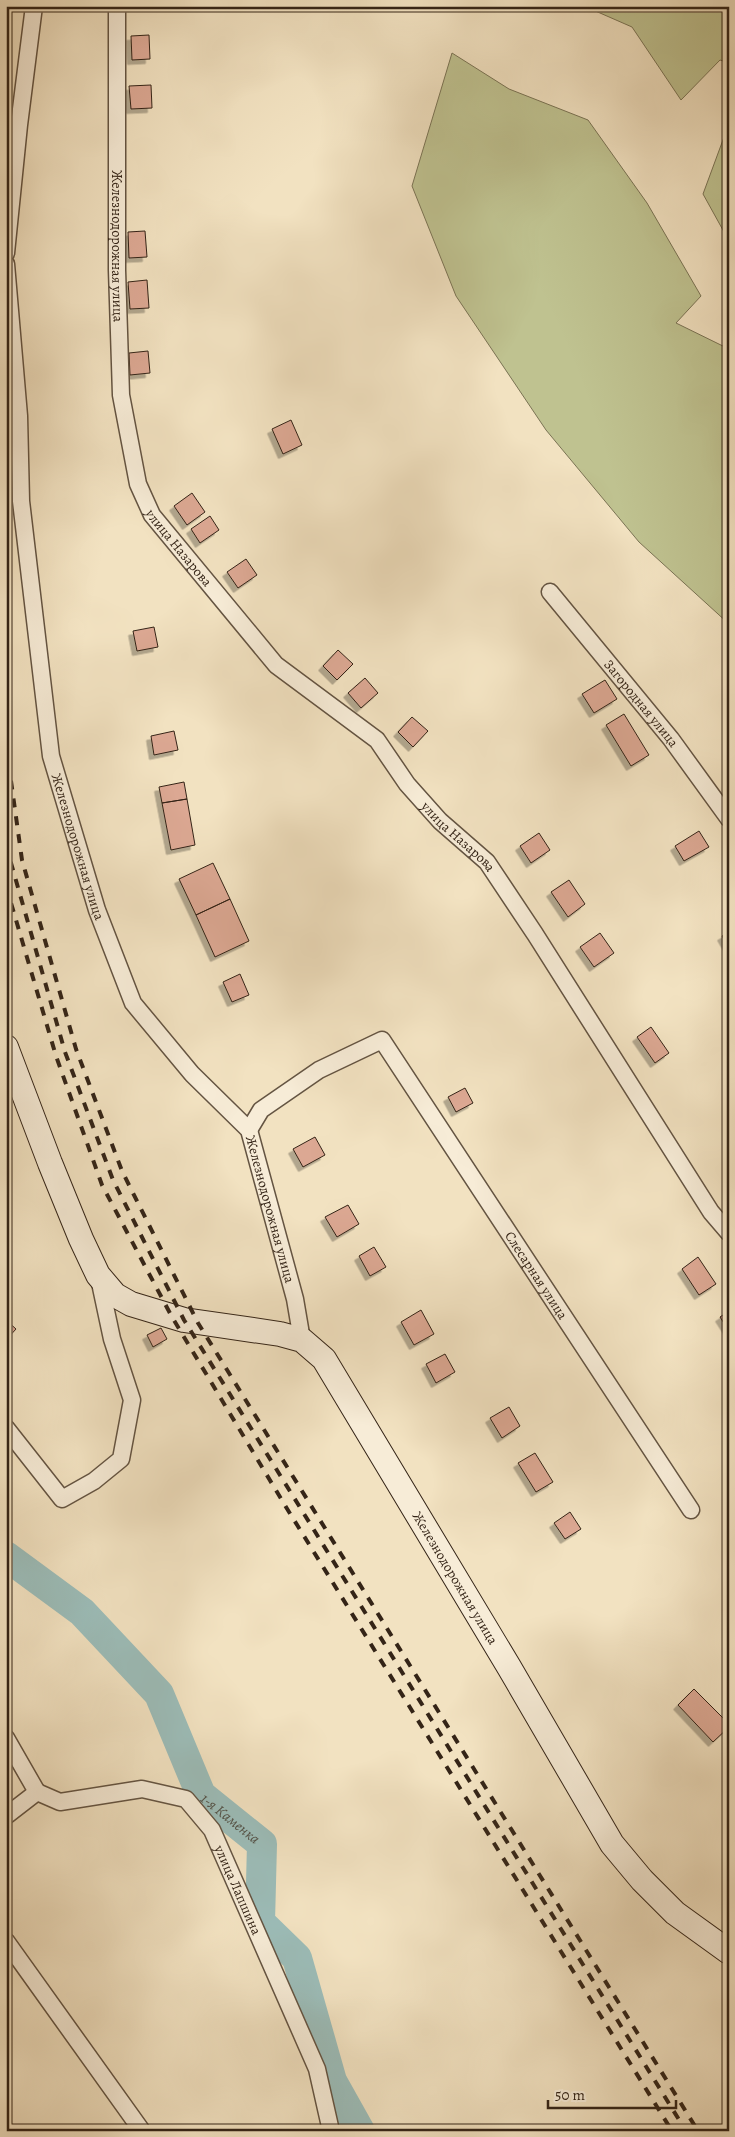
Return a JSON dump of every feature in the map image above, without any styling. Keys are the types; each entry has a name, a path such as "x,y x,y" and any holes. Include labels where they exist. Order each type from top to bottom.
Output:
{"street":[{"path":"6,253 34,6"},
{"name":"Железнодорожная улица","path":"117,6 117,270 121,395 138,484"},
{"name":"Железнодорожная улица","path":"6,264 19,416 21,501 51,756 97,910 133,1003 192,1074 249,1130 295,1299 302,1340 324,1359 509,1667 612,1844 642,1880 675,1913 729,1952"},
{"name":"улица Назарова","path":"138,484 152,515 276,665 377,740 407,784 440,822 487,862 535,934 711,1212 729,1233"},
{"name":"Загородная улица","path":"550,592 671,739 729,819"},
{"name":"Слесарная улица","path":"249,1130 261,1110 319,1070 382,1040 691,1510"},
{"path":"6,1047 50,1163 98,1275 112,1339 132,1400 121,1458 94,1481 62,1499 6,1428"},
{"path":"711,1212 729,1213"},
{"path":"98,1275 115,1295 131,1304 184,1320 280,1334 302,1340"},
{"path":"6,1738 37,1792 6,1816"},
{"name":"улица Лапшина","path":"37,1792 60,1802 142,1789 186,1799 212,1830 317,2069 331,2131"},
{"path":"6,1941 142,2131"}],"green space":[{"path":"584,6 729,6 729,63 720,60 681,100 632,27"},
{"path":"452,53 509,89 588,120 647,203 701,296 676,323 729,349 729,624 639,542 546,430 456,296 412,186"},
{"path":"727,129 729,130 729,241 703,194"}],"building":[{"path":"149,35 150,59 132,60 131,36"},
{"path":"151,85 152,108 131,109 129,86"},
{"path":"145,231 147,257 129,258 128,232"},
{"path":"147,280 149,308 130,309 128,282"},
{"path":"148,351 150,373 130,375 129,353"},
{"path":"291,420 302,445 283,454 272,429"},
{"path":"192,493 205,512 187,525 174,506"},
{"path":"210,516 219,530 200,543 191,529"},
{"path":"246,559 257,575 238,588 227,572"},
{"path":"154,627 158,647 137,651 133,631"},
{"path":"338,650 353,664 337,680 323,666"},
{"path":"365,678 378,693 361,708 348,693"},
{"path":"605,680 617,699 594,713 582,694"},
{"path":"624,714 649,755 631,766 606,725"},
{"path":"412,717 428,731 413,747 398,732"},
{"path":"174,731 178,750 154,755 151,736"},
{"path":"184,782 187,799 162,803 159,787"},
{"path":"187,799 195,845 171,850 162,803"},
{"path":"699,831 709,847 684,861 675,846"},
{"path":"539,833 550,850 531,863 520,846"},
{"path":"213,863 230,899 196,915 179,879"},
{"path":"569,880 585,904 568,917 551,892"},
{"path":"230,899 249,941 215,957 196,915"},
{"path":"729,932 729,948 722,936"},
{"path":"600,933 614,953 594,967 580,947"},
{"path":"240,974 249,995 232,1002 223,982"},
{"path":"651,1027 669,1053 655,1063 637,1037"},
{"path":"465,1088 473,1103 456,1112 448,1097"},
{"path":"315,1137 325,1155 303,1167 293,1149"},
{"path":"348,1205 359,1224 337,1237 325,1217"},
{"path":"374,1247 386,1267 370,1276 359,1256"},
{"path":"698,1257 716,1284 699,1295 682,1269"},
{"path":"421,1310 434,1334 414,1345 401,1322"},
{"path":"729,1311 729,1331 720,1317"},
{"path":"6,1320 16,1329 6,1340"},
{"path":"161,1328 167,1339 153,1347 147,1335"},
{"path":"445,1354 455,1372 436,1383 426,1364"},
{"path":"509,1407 520,1426 502,1438 490,1418"},
{"path":"535,1453 553,1482 536,1492 518,1463"},
{"path":"570,1512 581,1529 565,1539 554,1523"},
{"path":"694,1689 729,1724 729,1727 713,1742 678,1705"}],"waterway":[{"name":"1-я Каменка","path":"6,1556 82,1612 159,1694 201,1795 262,1844 260,1922 297,1958 332,2081 360,2131"}],"railway":[{"path":"6,745 22,860 76,1049 122,1171 198,1323 698,2131"},
{"path":"6,826 11,863 65,1052 113,1180 184,1320 686,2131"},
{"path":"6,886 56,1056 102,1185 172,1317 286,1507 672,2131"}]}
